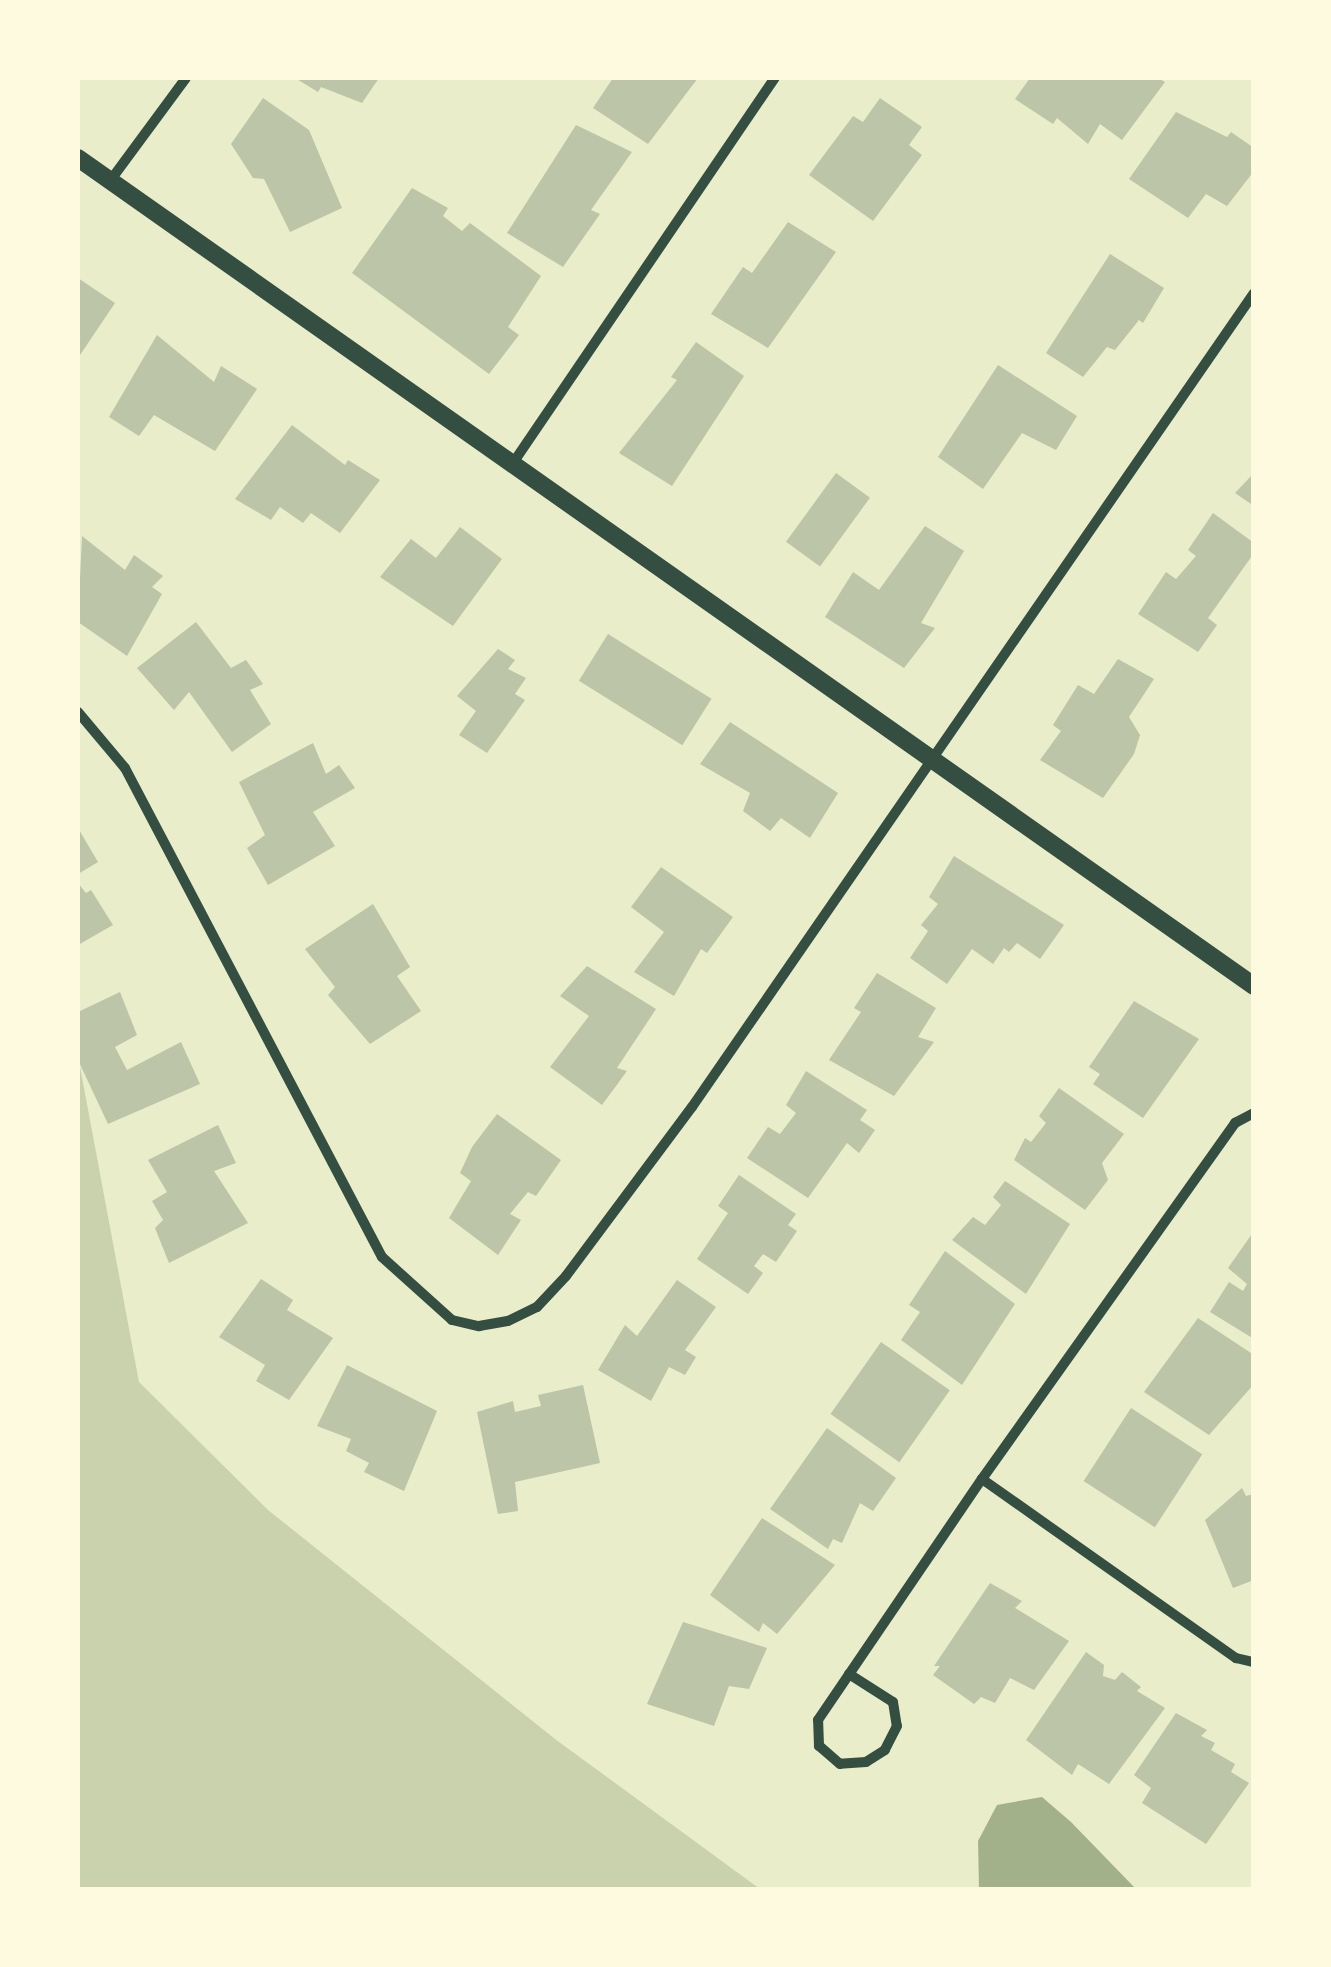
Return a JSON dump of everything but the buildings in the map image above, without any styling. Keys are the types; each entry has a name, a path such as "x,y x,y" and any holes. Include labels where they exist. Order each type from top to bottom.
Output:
{"street":[{"path":"110,181 186,78"},
{"path":"510,467 774,78"},
{"path":"78,158 510,467 1254,986"},
{"path":"78,712 125,768 382,1257 404,1284 455,1320 479,1326 508,1321 537,1307 566,1276 934,761 1254,293"},
{"path":"849,1674 893,1702 897,1726 885,1750 866,1762 840,1764 819,1746 818,1720 849,1674 982,1478 1235,1123 1254,1114"},
{"path":"982,1478 1236,1658 1254,1662"}],"shaded area":[{"path":"78,1056 139,1382 268,1510 555,1739 760,1889 78,1889"},
{"path":"1042,1797 1136,1889 979,1889 978,1841 997,1805"}]}
